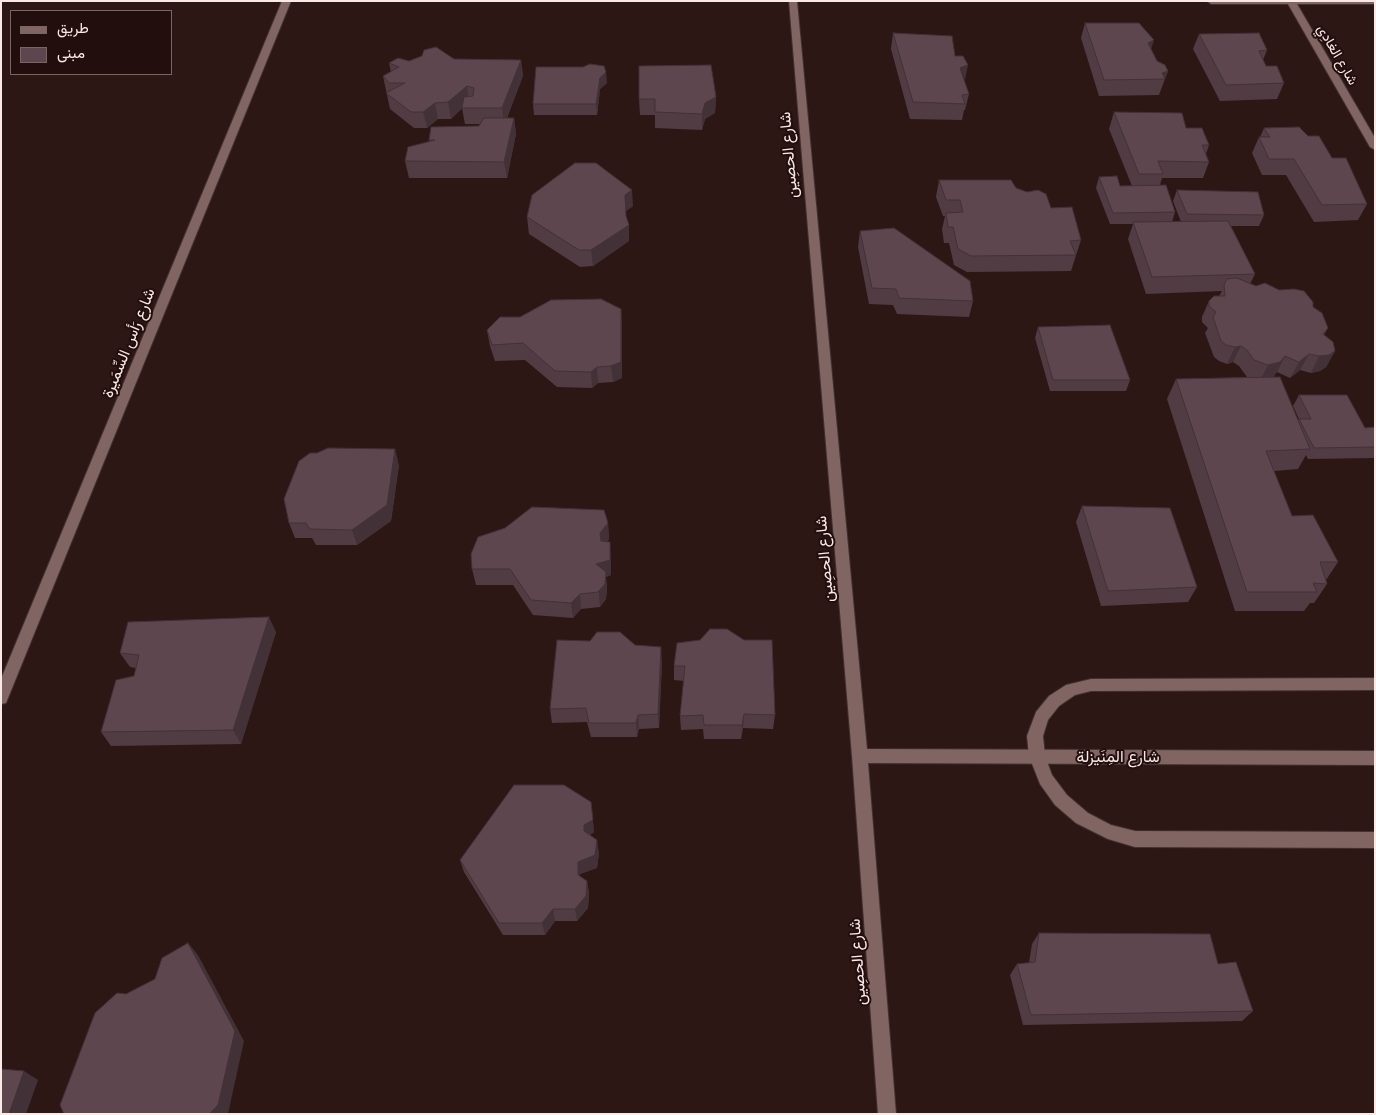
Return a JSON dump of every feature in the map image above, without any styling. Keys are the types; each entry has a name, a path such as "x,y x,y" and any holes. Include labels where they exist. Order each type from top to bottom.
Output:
{"street":[{"name":"شارع رَأس السِّمَيرة","path":"1,698 287,1"},
{"name":"شارع الحصِين","path":"793,1 860,756 887,1114"},
{"path":"1211,1 1374,1"},
{"name":"شارع الغادِي","path":"1291,1 1375,147"},
{"path":"1375,684 1092,684 1071,690 1054,701 1041,716 1035,736 1037,756 1046,779 1061,800 1082,818 1108,832 1135,839 1375,840"},
{"name":"شارع المِنَيزلة","path":"860,756 1375,758"}],"building":[{"path":"1085,23 1139,23 1154,40 1148,43 1157,61 1165,65 1168,71 1162,73 1165,79 1104,80"},
{"path":"893,33 952,36 955,56 963,56 968,65 960,68 969,94 962,95 965,104 913,102"},
{"path":"1259,33 1267,50 1259,51 1266,66 1277,66 1284,83 1226,85 1199,34"},
{"path":"436,47 454,59 521,60 502,108 462,108 464,97 473,96 474,88 467,86 448,102 435,103 423,112 411,112 386,93 405,83 389,83 383,76 399,67 389,63 398,58 409,61 422,56 424,50"},
{"path":"590,64 604,66 606,72 600,78 596,104 533,104 536,67 583,67"},
{"path":"711,65 716,97 705,103 702,114 655,112 655,99 639,99 639,66"},
{"path":"1114,112 1182,113 1186,128 1202,128 1209,145 1202,145 1209,162 1158,161 1163,174 1139,174"},
{"path":"484,118 514,118 504,162 405,161 408,147 435,140 429,140 431,127 479,126"},
{"path":"1299,127 1308,136 1319,136 1332,158 1346,158 1367,204 1322,205 1294,159 1269,159 1259,137 1270,137 1264,128"},
{"path":"575,163 596,163 632,190 625,195 626,216 629,225 591,250 579,250 527,217 532,195"},
{"path":"1117,176 1120,186 1166,185 1175,212 1113,213 1099,177"},
{"path":"939,180 1011,180 1016,188 1027,192 1038,190 1046,194 1051,208 1072,207 1081,240 1070,241 1076,255 971,256 958,249 953,227 948,227 946,213 963,212 960,200 946,200"},
{"path":"1177,190 1258,192 1264,215 1187,214"},
{"path":"1228,221 1255,274 1152,277 1133,222"},
{"path":"894,228 970,281 973,301 899,298 896,289 872,288 860,231"},
{"path":"1237,278 1256,286 1265,283 1279,290 1294,289 1304,291 1313,302 1313,307 1322,313 1328,328 1323,334 1333,342 1335,351 1329,355 1309,354 1299,362 1285,356 1280,362 1268,365 1254,360 1247,350 1241,346 1226,345 1221,341 1213,317 1216,312 1209,306 1209,301 1214,296 1225,296 1224,285 1227,279"},
{"path":"601,299 621,309 621,362 611,366 597,367 591,372 555,371 523,343 492,345 487,330 500,317 520,317 551,300"},
{"path":"1110,325 1130,380 1053,380 1038,327"},
{"path":"1280,377 1310,449 1266,451 1292,516 1313,515 1338,562 1320,562 1327,584 1313,583 1317,592 1247,592 1176,379"},
{"path":"1299,395 1347,395 1365,428 1375,427 1375,447 1314,448 1299,419 1311,419"},
{"path":"328,448 395,449 387,505 352,530 310,529 306,523 289,523 284,499 299,461 310,453 317,453"},
{"path":"1082,506 1170,508 1197,587 1108,591"},
{"path":"532,507 604,510 608,523 600,533 601,541 610,542 610,560 596,564 606,572 605,584 598,592 580,594 571,603 531,600 510,569 472,569 471,554 478,537 505,528"},
{"path":"269,617 233,730 101,732 116,680 134,676 139,655 120,653 128,622"},
{"path":"710,629 727,629 744,640 772,640 775,715 744,714 742,725 704,725 703,715 680,716 685,666 674,666 677,643 700,640"},
{"path":"597,632 620,632 635,645 661,647 658,714 638,715 636,723 589,723 586,708 550,709 557,640 590,641"},
{"path":"514,785 564,785 591,802 593,820 584,825 584,831 597,840 595,855 578,862 578,875 587,881 586,896 575,909 553,909 542,923 499,923 460,860"},
{"path":"1039,933 1210,934 1218,964 1236,962 1253,1011 1031,1015 1017,964 1035,962"},
{"path":"188,943 235,1031 218,1105 209,1114 64,1114 60,1105 95,1013 117,993 126,994 155,979 162,958"},
{"path":"1,1069 24,1071 9,1114 1,1114"}]}
